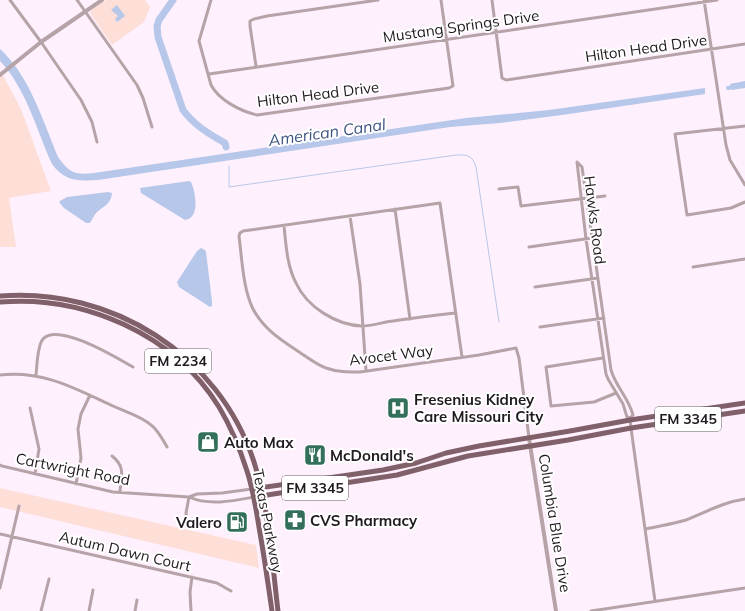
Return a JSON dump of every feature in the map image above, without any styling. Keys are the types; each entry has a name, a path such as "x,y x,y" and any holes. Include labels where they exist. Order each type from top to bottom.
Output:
{"main road":[{"name":"Texas Parkway","path":"0,296 28,294 74,300 93,305 131,320 185,357 209,382 233,415 246,441 253,461 261,488 278,611"},
{"name":"Texas Parkway","path":"0,302 42,302 81,309 122,324 138,332 168,352 198,380 218,406 227,421 247,470 254,498 272,611"},
{"name":"Cartwright Road","path":"252,490 383,470 410,464 446,453 479,446 630,419 744,403"},
{"path":"744,403 745,411"},
{"name":"Cartwright Road","path":"254,498 384,478 468,456 631,428 745,411"},
{"path":"446,453 448,460"},
{"path":"383,470 384,478"},
{"path":"336,477 338,484"}],"street":[{"path":"10,0 41,42 84,106 92,122 97,142"},
{"path":"77,0 137,85 143,98 152,127"},
{"path":"0,75 41,42 102,0"},
{"name":"Hilton Head Drive","path":"211,0 199,41 212,85 219,96 246,113 257,115 449,88 453,86 447,39"},
{"path":"256,66 250,21 267,16 378,0"},
{"path":"441,0 447,39"},
{"path":"492,0 496,32"},
{"name":"Mustang Springs Drive","path":"209,74 717,0"},
{"path":"704,1 722,128 730,160 745,185"},
{"name":"Hilton Head Drive","path":"496,32 502,78 506,80 745,44"},
{"path":"745,126 675,134 687,215 731,208 745,202"},
{"name":"Hawks Road","path":"630,419 633,415 630,405 612,376 582,168 577,162 586,239 603,358 608,379 623,404 627,417 630,419 655,601"},
{"path":"499,189 518,187 521,206 605,196"},
{"path":"456,313 363,326 345,323 324,313 316,308 302,294 292,273 284,226 440,203 456,313 462,357"},
{"path":"395,209 410,319"},
{"path":"350,216 360,284 366,371"},
{"name":"Avocet Way","path":"284,226 243,231 239,236 248,296 252,308 268,329 310,359 326,368 341,372 366,371 516,348 519,358 529,438"},
{"path":"529,247 592,238"},
{"path":"693,267 745,259"},
{"path":"535,287 598,278"},
{"path":"540,327 604,318"},
{"path":"36,375 41,343 46,337 55,334 96,347 133,367"},
{"path":"609,358 546,367 551,406 594,402 616,393"},
{"path":"0,375 36,375 55,380 90,395 143,419 153,426 168,448"},
{"path":"76,484 81,458 78,429 81,414 90,395"},
{"path":"30,408 39,449 35,474"},
{"name":"Columbia Blue Drive","path":"529,438 556,611"},
{"path":"112,456 119,462 121,467 120,492"},
{"name":"Cartwright Road","path":"0,465 76,484 120,492 189,497 195,500 219,502 254,498"},
{"name":"Cartwright Road","path":"189,497 197,494 252,490"},
{"path":"187,521 186,513 189,497"},
{"path":"646,529 676,523 716,506 745,499"},
{"path":"0,588 18,506"},
{"name":"Autum Dawn Court","path":"0,534 217,583 231,591"},
{"path":"191,611 190,592 192,577"},
{"path":"41,611 49,579"},
{"path":"591,611 745,588"},
{"path":"89,611 93,590"},
{"path":"135,611 137,600"}],"shaded area":[{"path":"106,0 145,0 150,7 144,22 112,45 90,13"},
{"path":"0,70 21,109 51,191 9,198 16,247 0,247"},
{"path":"0,488 256,545 259,568 0,507"}],"water":[{"path":"117,5 125,16 117,22 115,19 118,16 111,10"},
{"name":"American Canal","path":"0,49 19,72 27,85 41,114 58,157 69,170 82,174 466,118 549,110 705,88 705,94 562,115 500,123 450,127 98,180 79,180 67,177 57,170 52,164 24,97 9,72 0,61"},
{"path":"745,81 745,88 732,90 730,84"},
{"path":"189,181 193,186 196,204 193,215 185,220 141,193 140,188"},
{"path":"108,192 112,193 110,200 96,213 90,223 86,223 64,208 59,202 67,197"},
{"path":"201,248 206,252 212,301 212,306 210,307 179,287 177,282 197,251"}],"waterway":[{"path":"173,0 159,20 157,26 158,37 183,110 197,125 225,143 226,147"},
{"name":"American Canal","path":"728,88 745,85"},
{"path":"229,166 229,187 456,155 469,156 473,160 476,167 499,322"}],"place":[{"name":"Fresenius Kidney Care Missouri City","path":"398,408"},
{"name":"Auto Max","path":"208,442"},
{"name":"McDonald's","path":"315,455"},
{"name":"CVS Pharmacy","path":"295,520"},
{"name":"Valero","path":"237,522"}]}
